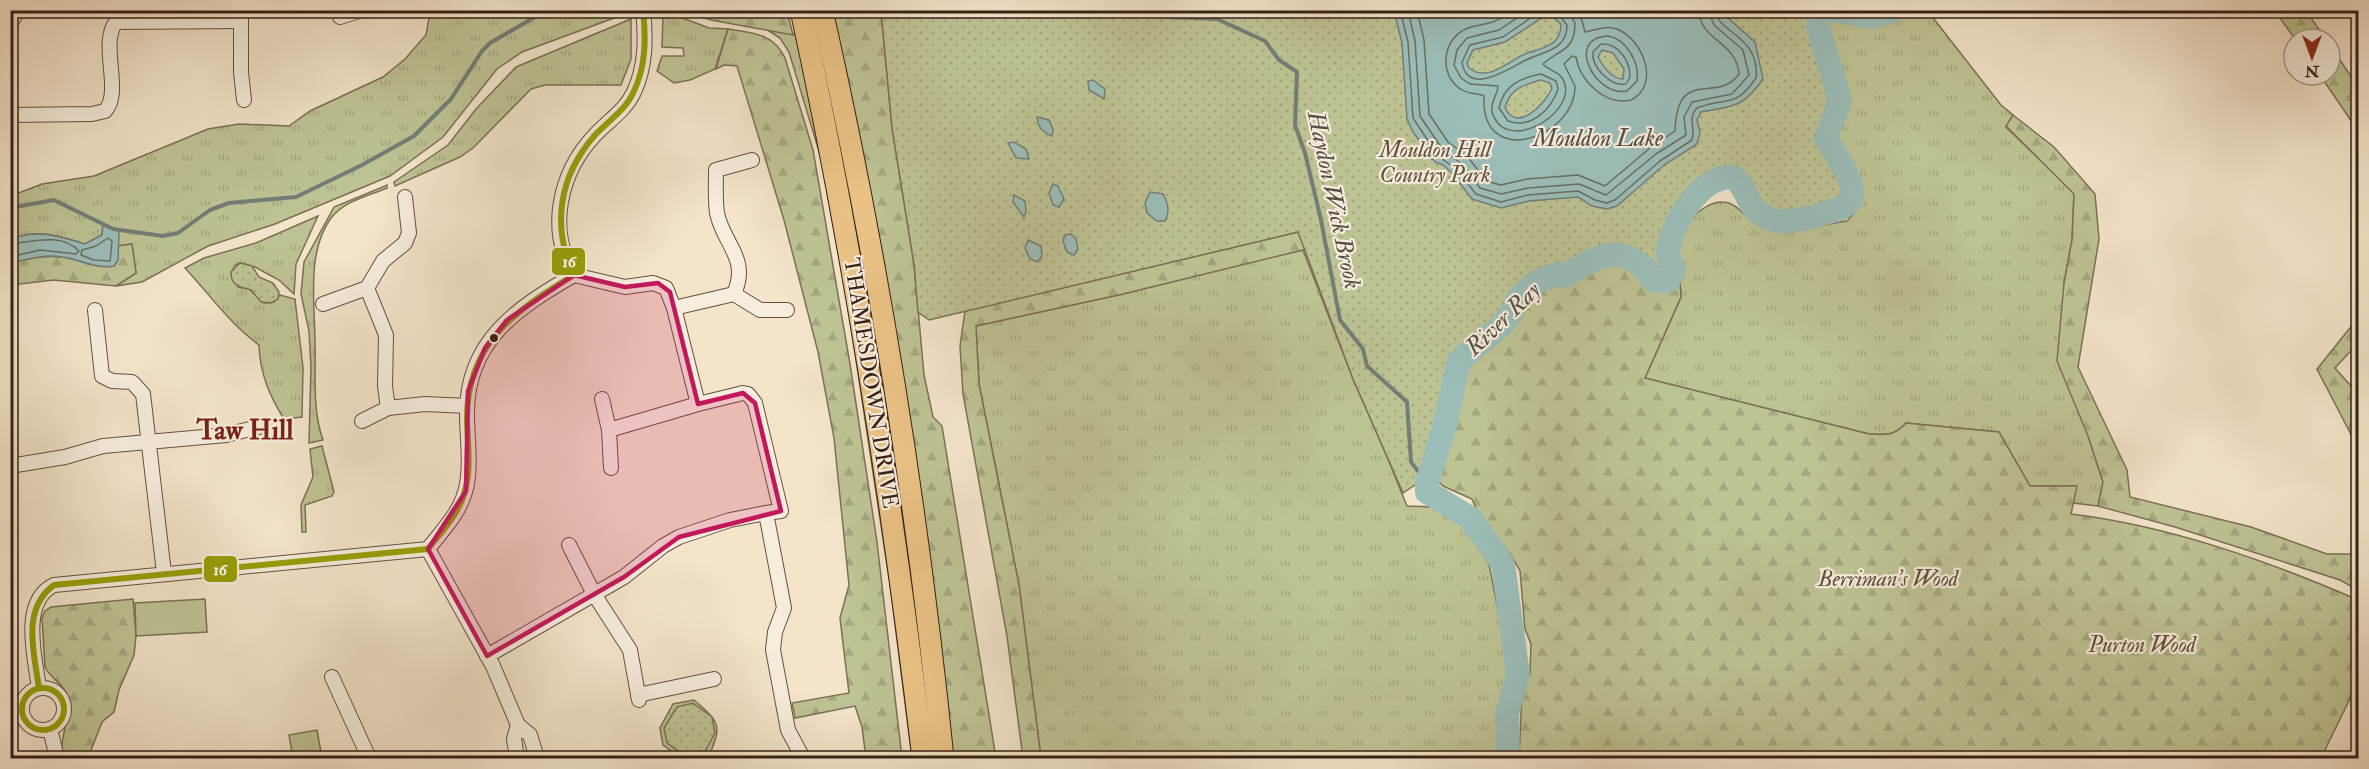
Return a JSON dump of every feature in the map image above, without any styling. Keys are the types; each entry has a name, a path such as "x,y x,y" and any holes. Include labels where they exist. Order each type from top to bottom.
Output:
{"main road":[{"name":"THAMESDOWN DRIVE","path":"801,10 817,34 871,254 921,581 943,759"},
{"name":"THAMESDOWN DRIVE","path":"822,10 817,34 900,568 923,759"}],"street":[{"path":"10,25 18,10"},
{"path":"340,17 362,10"},
{"path":"574,275 565,260 559,236 559,216 564,188 584,149 594,136 618,116 634,93 645,56 643,10"},
{"path":"10,115 92,114 105,111 111,101 111,33 116,22 241,16 244,100"},
{"path":"734,294 738,285 738,260 717,213 716,170 752,160"},
{"path":"323,304 367,288 383,261 407,240 405,197"},
{"path":"39,688 34,616 37,601 43,592 59,584 374,556 428,549 452,517 466,491 466,406 471,379 487,343 521,308 574,275 625,287 658,284 670,292 698,404"},
{"path":"367,288 386,335 385,387 388,408"},
{"path":"674,308 734,294 760,309 787,310"},
{"path":"94,309 100,373 108,380 127,380 140,389 159,515 164,573"},
{"path":"488,656 624,577 663,546 679,537 730,520 781,510 768,451 752,398 743,393 609,430"},
{"path":"602,399 609,430 611,468"},
{"path":"362,421 388,408 425,404 466,406"},
{"path":"10,466 65,457 103,446 226,435 262,426"},
{"path":"766,513 784,608 772,641 773,650 787,724 803,759"},
{"path":"569,545 594,594 630,650 639,697 714,679"},
{"path":"428,549 488,656 518,725 530,735 537,759"},
{"path":"332,677 369,759"},
{"path":"39,688 55,691 64,702 60,723 50,729 42,730 28,724 16,711 24,699 39,688"},
{"path":"517,759 514,739 518,725"},
{"path":"50,729 57,759"}],"highlighted area":[{"path":"574,275 625,287 658,283 670,292 698,404 743,393 755,403 781,511 679,537 624,577 487,656 428,549 466,491 468,391 485,348 507,320"}],"green space":[{"path":"433,11 633,11 522,52 497,69 443,137 390,176 275,224 208,246 142,282 116,286 136,273 132,244 117,246 119,231 103,225 102,235 85,244 40,234 11,239 11,196 42,184 94,176 208,129 239,124 289,126 310,111 383,77 405,59 426,35 430,13"},
{"path":"679,11 787,11 793,35 711,20"},
{"path":"833,11 881,11 892,128 914,264 924,375 933,417 942,426 996,758 953,758 908,410 858,128"},
{"name":"Mouldon Hill Country Park","path":"881,11 1815,11 1842,89 1840,116 1828,142 1834,155 1854,181 1856,198 1851,208 1840,214 1788,220 1773,218 1760,211 1727,180 1704,183 1681,225 1675,243 1678,271 1663,281 1649,260 1638,256 1604,259 1573,273 1538,278 1522,292 1494,326 1466,345 1452,365 1449,407 1418,483 1403,493 1353,379 1298,232 929,320 918,312 914,264 892,128"},
{"path":"1339,11 1403,493 1353,379 1303,250 1123,294 976,326 979,384 1019,585 1041,758 1023,758 1007,636 963,394 960,346 965,311 1298,232"},
{"path":"1827,11 1884,11 1874,14"},
{"path":"2275,11 2306,11 2317,27 2286,27"},
{"path":"1930,14 2001,105 2013,115 2006,127 2074,193 2072,240 2064,283 2088,436 2103,482 2098,506 2073,503 2076,486 2030,486 1999,432 1906,423 1889,434 1869,434 1645,378 1681,297 1680,283 1685,271 1677,253 1676,239 1683,226 1697,213 1715,203 1728,203 1759,226 1784,230 1847,221 1857,208 1861,197 1861,186 1831,134 1840,117 1842,95 1838,72 1820,28 1822,23 1830,21 1865,25 1894,16"},
{"path":"663,15 680,17 709,28 728,29 715,69 690,80 674,83 657,71 662,56 684,56 683,48 662,47"},
{"path":"631,19 631,59 621,85 545,85 531,89 473,148 460,157 395,186 394,182 448,145 476,109 516,67"},
{"path":"728,29 761,36 775,43 780,50 785,58 813,150 850,364 877,542 902,758 866,758 862,727 855,706 795,718 792,703 849,693 840,618 849,585 834,438 818,352 784,220 737,66 724,65 716,69"},
{"path":"766,29 799,35 853,311 916,758 912,758 890,585 848,307 821,158 789,52 780,38"},
{"path":"819,34 867,280 908,544 935,758"},
{"path":"2342,63 2358,87 2358,131 2328,87 2342,87"},
{"path":"2013,115 2054,147 2095,194 2099,239 2078,367 2127,470 2130,497 2251,527 2327,554 2354,554 2358,567 2358,590 2340,580 2175,527 2098,506 2103,482 2088,436 2057,361 2064,283 2072,240 2074,194 2006,126"},
{"path":"387,185 387,188 357,200 336,212 323,232 318,247 313,296 315,393 317,417 323,440 309,443 311,367 309,331 301,294 304,262 334,207"},
{"path":"318,216 296,264 294,294 279,280 255,267 240,263 235,265 231,274 238,287 249,289 264,303 274,302 280,295 295,299 303,368 302,417 284,419 266,384 259,345 229,319 185,268 204,258 256,243"},
{"path":"132,244 136,273 116,286 54,280 11,285 10,263 56,257 100,266 114,266 118,260 117,246"},
{"path":"1303,249 1407,506 1435,507 1464,527 1489,564 1511,677 1500,758 1041,758 1019,585 979,384 976,326 1123,294"},
{"path":"1629,259 1637,261 1643,275 1652,283 1672,285 1680,283 1681,297 1645,378 1869,434 1889,434 1906,423 1999,432 2030,486 2077,486 2071,514 2182,536 2254,559 2358,600 2358,682 2321,758 1519,758 1522,695 1530,673 1531,644 1525,629 1520,571 1511,555 1479,516 1472,499 1443,486 1436,479 1437,467 1453,427 1460,360 1472,346 1508,320 1525,294 1538,283 1587,276 1606,261"},
{"path":"240,263 252,266 259,277 273,283 279,292 278,299 271,303 261,302 251,290 234,283 231,272"},
{"path":"2358,318 2358,343 2335,368 2358,394 2358,448 2317,369"},
{"path":"322,446 334,492 332,496 305,505 306,532 302,532 301,505 313,477 310,449"},
{"path":"133,599 136,636 134,655 119,690 114,712 102,722 88,758 62,758 61,750 68,701 64,689 45,667 42,618 45,611 51,607"},
{"path":"205,599 207,632 136,636 135,603"},
{"path":"694,700 710,714 716,726 716,739 708,758 681,758 663,745 660,728 673,704"},
{"path":"693,703 712,717 715,733 703,755 688,758 667,743 664,728 677,707"},
{"path":"317,730 322,758 293,758 289,735"}],"water":[{"name":"Mouldon Lake","path":"1394,11 1720,11 1755,42 1763,79 1743,101 1701,112 1697,120 1700,132 1697,144 1664,165 1617,206 1607,209 1592,206 1578,197 1529,201 1501,208 1472,199 1452,173 1443,165 1435,162 1413,132 1407,119 1402,43","holes":["1546,15 1551,15 1561,24 1559,35 1552,44 1525,54 1491,72 1476,72 1469,68 1467,63 1473,50 1505,42","1602,50 1613,53 1624,69 1623,79 1605,68 1598,57","1541,80 1550,83 1552,88 1544,101 1530,114 1516,118 1510,115 1505,107 1514,91"]},
{"path":"1093,80 1105,89 1104,99 1089,90 1088,81"},
{"path":"1037,117 1049,120 1053,130 1052,136 1038,124"},
{"path":"1014,142 1026,149 1029,159 1016,158 1008,143"},
{"path":"1053,184 1058,186 1064,199 1059,207 1053,205 1049,193"},
{"path":"1150,192 1163,194 1165,197 1168,210 1165,221 1157,221 1147,213 1145,203"},
{"path":"1014,195 1025,201 1024,217 1013,202"},
{"path":"103,224 119,230 118,260 114,266 94,265 56,256 36,257 11,263 11,239 39,234 57,236 85,244 102,235"},
{"path":"1071,234 1076,239 1078,249 1074,255 1067,252 1063,241 1065,235"},
{"path":"1028,240 1041,246 1042,256 1038,262 1030,259 1025,248"}],"waterway":[{"name":"Haydon Wick Brook","path":"10,208 54,200 113,229 163,236 178,233 210,210 229,203 296,197 362,165 414,136 451,99 482,51 490,43 547,10"},
{"name":"Haydon Wick Brook","path":"781,10 788,13"},
{"name":"River Ray","path":"1508,758 1507,713 1518,675 1503,564 1470,518 1427,492 1427,483 1443,432 1459,361 1501,326 1511,314 1519,297 1536,282 1557,274 1564,276 1595,259 1615,254 1625,256 1646,270 1655,281 1668,281 1674,270 1668,255 1674,229 1690,203 1700,192 1722,178 1734,178 1741,185 1755,209 1763,216 1773,220 1807,218 1840,209 1849,203 1853,194 1849,178 1826,139 1840,100 1818,27 1820,10"},
{"name":"River Ray","path":"1832,10 1872,17 1893,10"},
{"name":"Haydon Wick Brook","path":"898,15 961,11 1023,12"},
{"name":"Haydon Wick Brook","path":"839,12 883,15"},
{"name":"Haydon Wick Brook","path":"1063,13 1217,19 1265,41 1279,60 1297,72 1295,125 1305,153 1321,220 1340,320 1363,349 1367,366 1407,402 1411,462 1427,483"}],"transit line":[{"name":"16","path":"39,688 33,646 33,619 37,606 54,585 428,549 447,526 465,491 469,461 467,422 469,395 474,372 484,351 513,317 574,275 567,257 561,220 566,184 573,167 595,135 622,110 631,98 641,72 644,52 643,10"},
{"name":"16","path":"43,688 51,689 58,694 63,701 64,709 63,717 58,724 51,729 43,730 35,729 28,724 23,717 22,709 23,701 28,694 35,689 43,688"}],"district":[{"name":"Taw Hill","path":"245,430"}],"park label":[{"name":"Berriman's Wood","path":"1888,579"},
{"name":"Purton Wood","path":"2142,645"}]}
